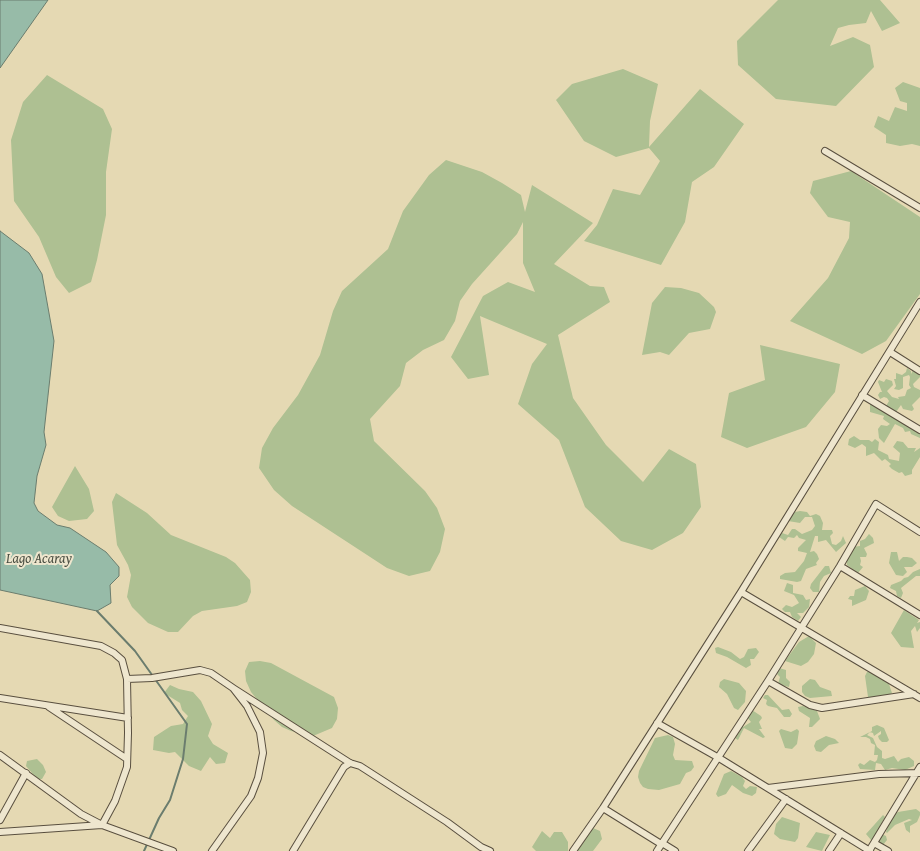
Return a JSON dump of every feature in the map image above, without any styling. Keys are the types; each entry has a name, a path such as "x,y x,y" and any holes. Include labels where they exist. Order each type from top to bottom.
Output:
{"street":[{"path":"826,151 920,208"},
{"path":"573,851 603,808 741,592 862,395 920,304"},
{"path":"890,352 920,371"},
{"path":"862,395 920,430"},
{"path":"657,851 719,758 802,628 876,504 920,532"},
{"path":"840,566 920,615"},
{"path":"741,592 920,698"},
{"path":"0,628 101,646 114,653 122,660 127,679 127,759 121,786 102,825"},
{"path":"127,679 155,678 204,670 211,673 440,818 479,849 490,851"},
{"path":"768,681 810,705 822,708 914,694"},
{"path":"212,851 251,796 258,778 263,753 260,732 247,706 233,688"},
{"path":"0,698 128,718"},
{"path":"46,705 127,759"},
{"path":"657,723 719,758 870,851 919,771"},
{"path":"0,755 81,814 102,825 173,851"},
{"path":"293,851 344,767 350,762"},
{"path":"768,788 879,774 919,771"},
{"path":"0,820 26,773"},
{"path":"748,851 786,799"},
{"path":"603,808 675,851"},
{"path":"0,832 102,825"},
{"path":"829,851 841,833"},
{"path":"874,843 888,851"}],"shaded area":[{"path":"778,0 880,0 900,23 882,31 871,11 866,23 838,28 830,46 853,37 870,45 874,67 836,106 776,99 738,65 737,41"},
{"path":"623,69 658,84 650,121 649,147 700,89 744,124 714,167 692,182 685,222 661,265 584,241 597,225 613,189 640,195 660,161 649,148 616,157 584,141 556,100 572,84"},
{"path":"47,75 103,109 112,129 106,172 106,215 97,260 91,282 69,293 56,277 39,237 14,201 11,140 23,102"},
{"path":"903,82 920,88 920,146 912,144 900,146 886,143 886,135 874,127 878,116 889,121 895,107 907,111 907,103 900,101 895,88"},
{"path":"446,160 482,172 521,195 525,212 532,185 593,223 554,264 590,286 604,287 610,302 558,335 573,398 606,445 643,482 669,449 696,464 701,507 683,533 652,550 621,541 585,507 559,440 518,404 532,364 547,344 480,316 489,375 468,379 451,357 483,296 508,282 535,292 523,263 523,222 517,234 472,284 460,301 455,321 444,340 423,350 406,363 400,386 370,419 374,441 425,491 437,508 445,529 440,552 430,571 409,576 387,568 292,506 274,490 259,468 262,448 273,428 298,395 320,355 333,311 342,291 388,249 403,211 429,175"},
{"path":"851,171 920,217 920,294 886,341 862,354 790,321 828,278 849,238 850,222 828,217 810,193 813,181"},
{"path":"665,287 681,288 699,293 714,307 716,312 710,329 689,333 669,355 660,352 642,355 652,303"},
{"path":"760,345 840,364 835,392 806,427 747,448 721,437 729,393 765,380"},
{"path":"907,368 911,371 911,374 913,370 920,373 920,377 913,384 914,387 920,390 920,397 912,405 914,409 912,411 903,409 901,405 896,412 887,409 886,406 889,401 884,397 880,399 878,395 882,392 878,382 879,380 884,382 886,379 892,381 893,385 887,391 892,397 899,399 898,397 905,396 907,390 911,388 909,385 910,377 909,375 903,377 903,388 899,390 894,389 896,386 894,379 896,379 896,373 902,375 906,372"},
{"path":"870,403 920,432 920,438 911,434 910,431 905,432 903,428 895,424 884,443 879,438 878,429 881,425 887,426 890,424 883,419 884,416 870,412"},
{"path":"854,436 860,440 869,440 872,442 875,439 879,442 878,450 888,455 889,459 899,461 900,453 893,447 897,441 903,442 908,448 916,448 914,452 920,448 920,457 912,470 912,474 905,476 902,472 899,473 889,466 891,464 885,459 882,461 874,453 866,456 866,447 862,444 855,448 848,445 849,439"},
{"path":"75,466 89,489 94,511 87,519 69,521 58,516 52,507"},
{"path":"116,493 147,513 171,535 226,557 235,563 250,580 251,592 247,602 237,606 202,611 193,616 178,632 168,632 148,623 132,607 127,597 131,575 128,565 117,545 112,502"},
{"path":"795,512 807,512 810,516 816,514 820,516 823,523 822,530 832,530 833,533 830,536 832,544 836,545 841,541 843,536 846,543 836,552 826,540 818,542 818,536 815,536 810,552 814,551 817,554 819,559 816,563 817,565 806,569 801,581 797,582 780,579 780,576 785,573 795,572 804,561 807,553 798,551 798,548 806,540 799,538 797,535 794,538 788,537 785,541 779,537 782,533 788,535 792,529 795,529 802,534 812,530 815,526 812,517 805,517 800,523 788,521"},
{"path":"869,534 873,538 874,543 864,548 867,554 866,557 860,557 860,565 863,567 858,573 847,565 846,557 852,547 860,546 860,541 865,539"},
{"path":"891,552 897,552 899,561 903,557 907,557 912,558 917,563 912,567 904,567 907,572 903,576 896,575 889,563"},
{"path":"825,566 829,566 831,573 824,576 820,582 819,592 813,592 810,588 811,584"},
{"path":"920,569 920,576 916,576 901,588 903,593 901,598 897,596 896,591 890,588 891,585 901,581 913,572"},
{"path":"787,583 793,585 793,593 803,595 806,600 810,599 809,607 803,613 797,613 801,617 798,621 792,617 790,612 785,612 782,609 786,605 792,607 799,603 794,595 784,591"},
{"path":"865,586 869,591 866,600 852,606 852,600 848,599 850,596 854,596 855,590"},
{"path":"904,610 919,620 917,623 920,622 920,628 917,632 915,626 911,631 914,648 901,647 891,633"},
{"path":"809,636 816,643 814,654 808,662 801,666 785,661 799,642"},
{"path":"718,647 731,652 740,659 744,657 748,649 756,648 759,652 754,659 750,659 751,665 746,668 727,657 716,653 715,648"},
{"path":"260,661 271,663 334,697 338,708 337,719 332,728 313,736 291,731 282,727 274,720 251,692 246,681 245,671 249,662"},
{"path":"779,668 786,670 786,678 790,682 789,687 778,684 780,677 777,674"},
{"path":"872,671 889,684 892,693 882,699 868,697 865,676 867,672"},
{"path":"724,679 739,683 746,691 745,702 738,710 734,708 727,694 719,687 720,682"},
{"path":"810,679 815,680 820,687 831,691 832,696 810,698 805,696 802,692 802,686"},
{"path":"170,685 179,689 193,692 201,701 212,724 208,736 213,744 228,753 225,763 216,764 210,757 201,771 189,766 175,752 169,753 153,750 154,737 171,726 183,724 188,716 182,710 180,703 164,693"},
{"path":"765,695 768,695 782,710 789,709 792,714 790,717 784,717 777,708 768,706 766,704 767,700 763,698"},
{"path":"803,706 817,711 820,719 812,727 809,727 810,718 799,711 798,707"},
{"path":"752,710 762,718 759,722 762,729 759,729 765,737 763,738 744,728 738,740 735,738 743,725 743,727 751,722 745,715"},
{"path":"877,725 884,728 889,740 887,742 882,742 879,739 878,736 881,734 881,731 874,736 873,733 870,732 872,731 872,727"},
{"path":"781,729 791,732 797,729 799,731 797,744 792,749 785,748 779,731"},
{"path":"870,732 867,735 873,738 877,747 882,751 882,758 885,759 894,756 898,762 901,759 909,757 914,761 914,766 905,770 892,768 885,770 881,764 876,763 875,770 860,769 858,765 860,763 864,765 870,760 875,762 877,760 878,755 874,755 875,745 871,743 870,739 860,737"},
{"path":"668,735 673,737 675,744 673,755 675,760 692,761 694,767 691,771 686,773 680,784 659,790 643,787 638,777 639,771 655,738"},
{"path":"826,736 835,739 839,743 829,745 821,752 816,751 814,746 816,741"},
{"path":"37,759 43,765 46,772 42,779 37,779 26,766 27,761"},
{"path":"731,771 742,777 745,781 743,786 746,789 750,786 757,787 756,793 752,796 743,793 732,785 726,794 718,797 716,794 724,774"},
{"path":"916,809 920,812 920,815 917,822 910,826 910,833 906,830 904,823 912,820 909,819 895,825 887,833 886,832 891,817 898,812"},
{"path":"883,815 885,817 877,832 886,836 887,840 883,845 871,840 866,834"},
{"path":"782,817 800,823 798,838 795,842 780,839 774,834 776,824"},
{"path":"593,828 600,831 602,839 593,851 571,851"},
{"path":"542,831 550,838 554,832 562,832 568,842 568,851 536,851 532,847"},
{"path":"816,832 830,835 822,851 806,847"}],"water":[{"path":"0,0 48,0 0,68"},
{"name":"Lago Acaray","path":"0,231 29,253 42,274 54,341 44,432 46,445 37,476 34,503 38,511 57,525 70,528 106,552 119,567 119,576 110,585 111,603 97,611 0,590"}],"waterway":[{"path":"97,611 135,651 187,724 183,759 170,800 159,818 144,851"}]}
